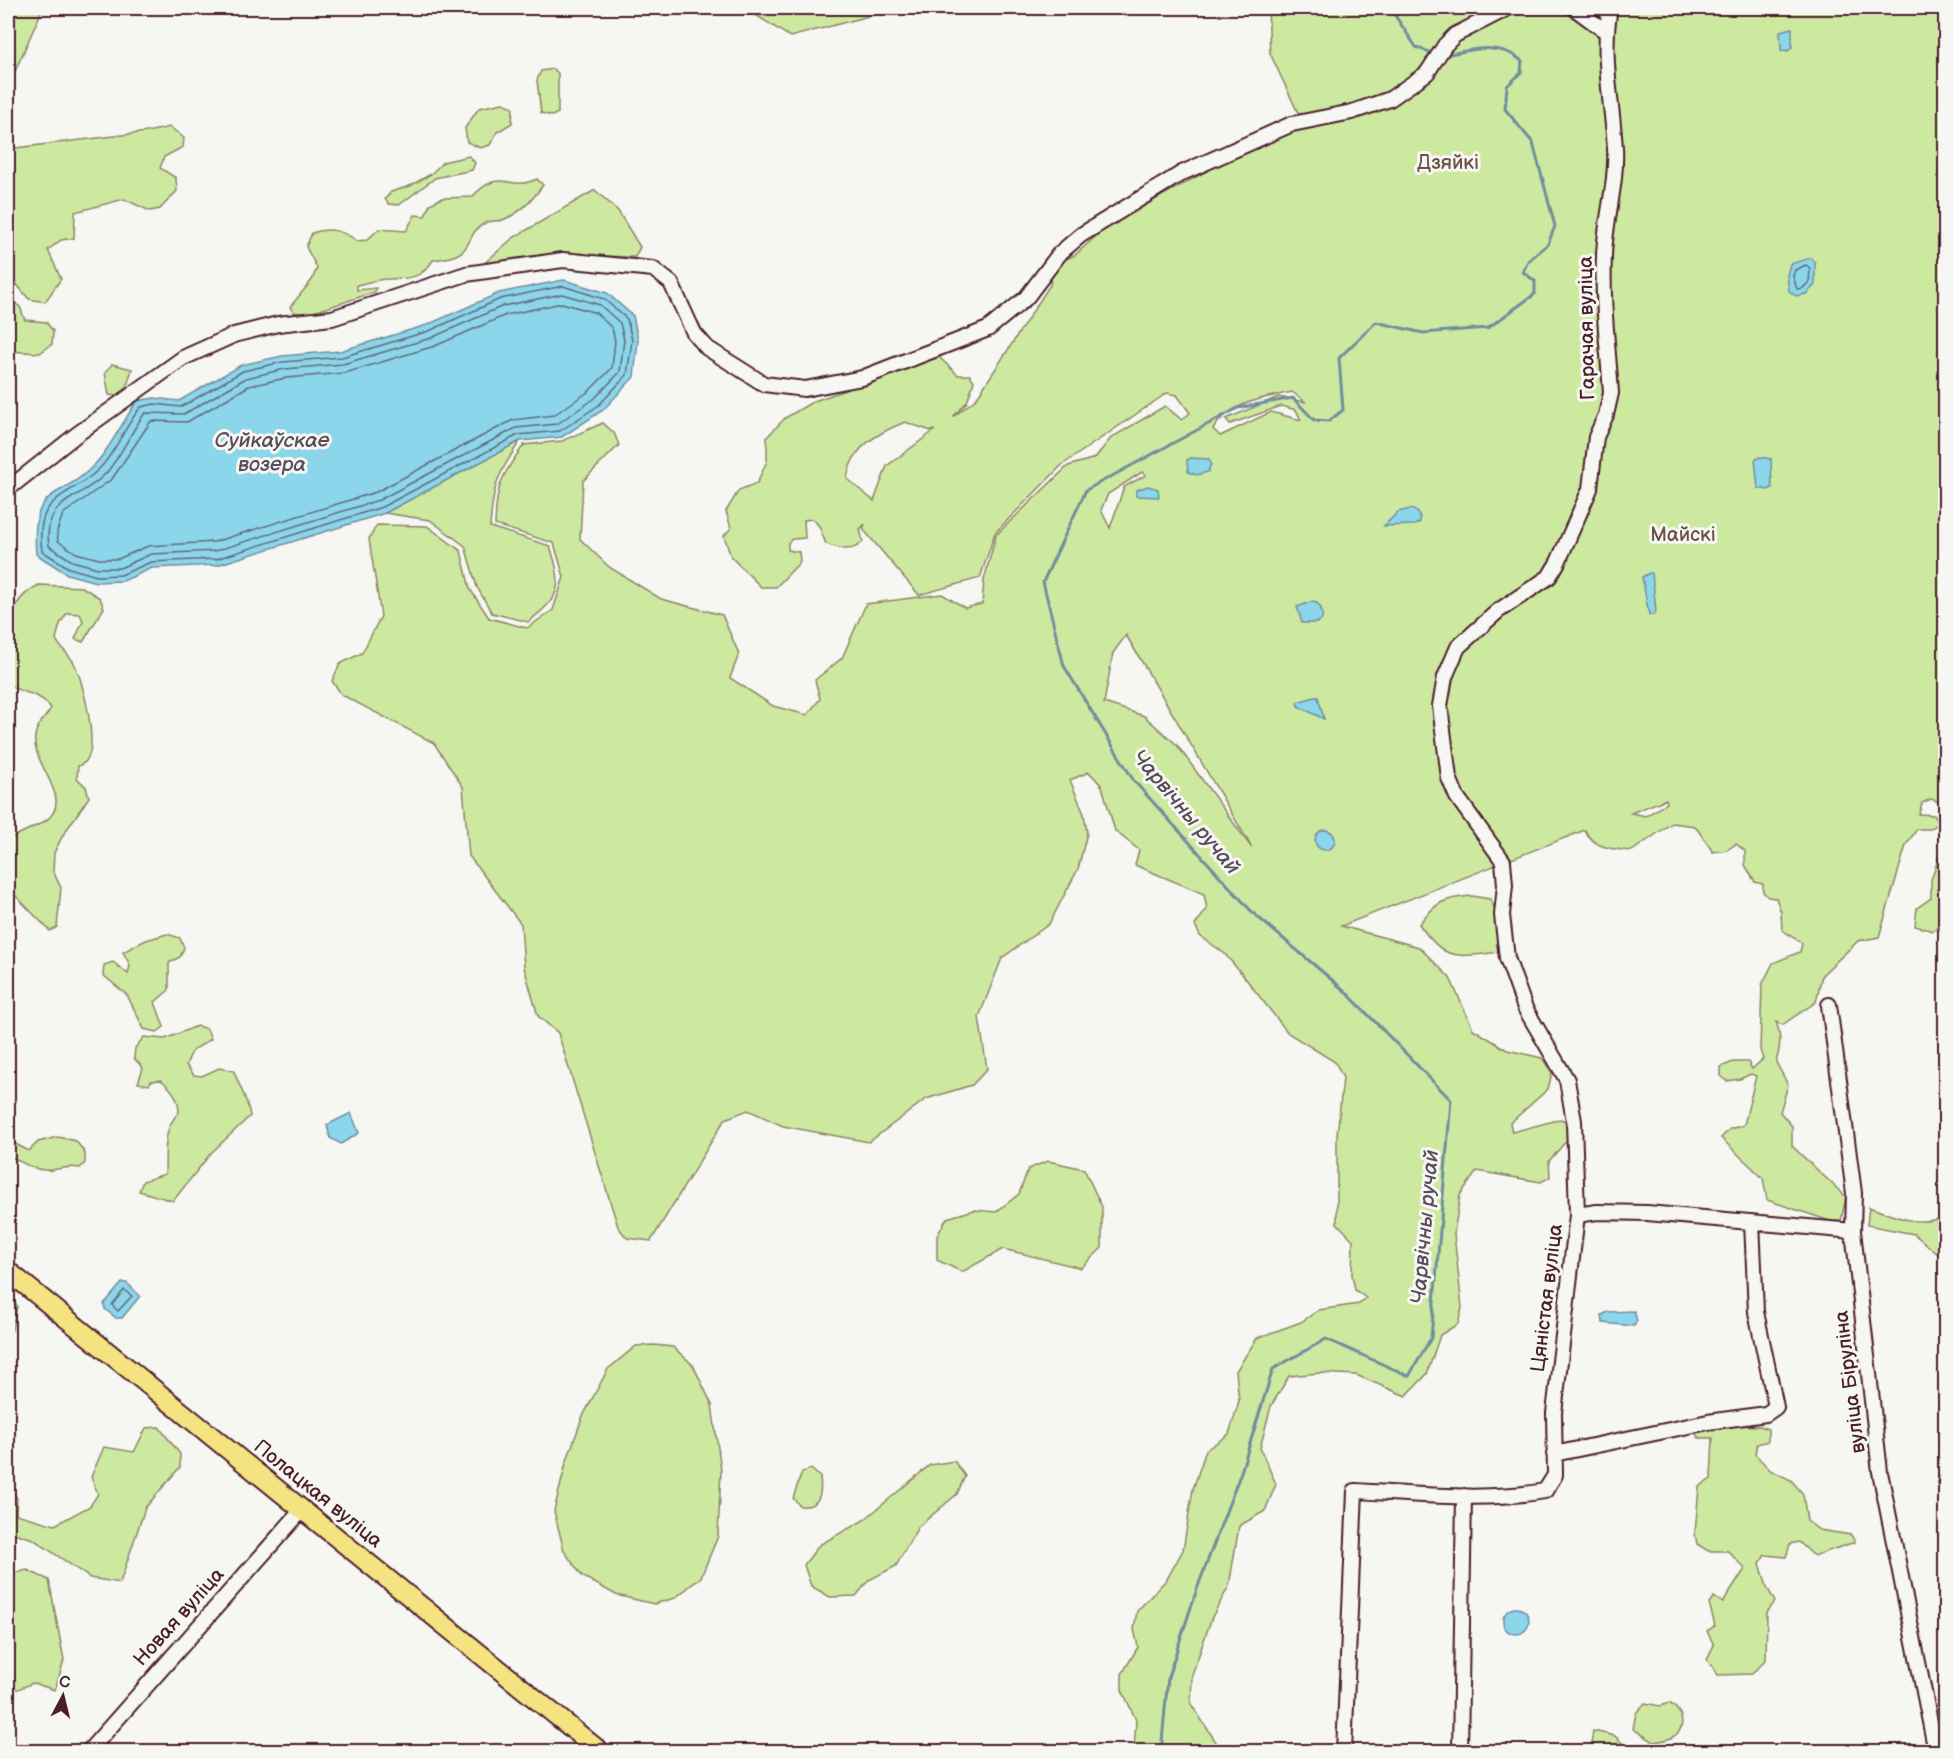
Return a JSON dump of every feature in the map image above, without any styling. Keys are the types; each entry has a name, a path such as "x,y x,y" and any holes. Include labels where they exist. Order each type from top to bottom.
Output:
{"main road":[{"name":"Полацкая вуліца","path":"8,1270 601,1752"}],"street":[{"path":"8,489 76,435 183,358 234,335 278,324 332,318 466,274 563,260 653,269 671,283 694,333 707,348 764,384 805,389 862,378 988,330 1026,298 1060,252 1081,235 1182,173 1292,124 1352,112 1390,99 1427,73 1445,45 1455,35 1508,8"},
{"path":"1574,8 1605,32"},
{"name":"Гарачая вуліца","path":"1577,1215 1574,1121 1568,1080 1525,1008 1507,958 1502,915 1505,885 1503,861 1457,797 1449,778 1440,706 1445,677 1458,647 1498,610 1549,577 1558,562 1590,489 1596,437 1606,415 1611,393 1604,255 1615,149 1608,96 1609,75 1605,32 1610,8"},
{"name":"вуліца Біруліна","path":"1829,1005 1854,1193 1853,1232 1880,1472 1936,1752"},
{"name":"Цяністая вуліца","path":"1464,1496 1524,1495 1545,1491 1555,1474 1554,1413 1577,1215 1597,1212 1647,1214 1853,1232"},
{"path":"1554,1454 1708,1422 1766,1414 1776,1407 1756,1312 1752,1222"},
{"path":"1344,1752 1355,1491 1464,1496 1460,1752"},
{"name":"Новая вуліца","path":"88,1752 302,1510"}],"green space":[{"path":"8,8 43,8 8,83"},
{"path":"745,8 899,8 790,37"},
{"path":"1268,8 1945,8 1946,791 1939,791 1945,797 1945,812 1942,803 1931,799 1922,803 1919,814 1934,815 1939,823 1930,829 1917,829 1906,845 1879,937 1858,941 1822,975 1816,1002 1782,1025 1776,1022 1780,1042 1776,1062 1788,1085 1780,1112 1792,1126 1792,1146 1846,1197 1841,1221 1830,1221 1767,1200 1763,1178 1721,1138 1730,1129 1744,1125 1756,1076 1751,1074 1727,1081 1721,1076 1721,1067 1733,1062 1748,1062 1752,1069 1763,1059 1760,1050 1762,985 1773,963 1800,952 1802,943 1782,930 1781,912 1776,898 1768,897 1763,892 1763,884 1755,882 1745,865 1745,851 1736,844 1727,850 1713,852 1695,826 1672,823 1632,851 1605,847 1593,841 1585,830 1341,926 1419,947 1450,978 1473,1029 1507,1050 1542,1058 1552,1073 1548,1089 1510,1123 1512,1132 1561,1119 1565,1121 1568,1139 1549,1161 1550,1177 1541,1182 1477,1171 1460,1195 1454,1234 1462,1308 1458,1324 1440,1335 1427,1374 1406,1396 1356,1375 1319,1373 1289,1376 1271,1406 1260,1448 1276,1484 1265,1511 1239,1526 1229,1586 1212,1617 1192,1675 1191,1704 1222,1751 1134,1751 1136,1720 1122,1690 1122,1674 1138,1647 1134,1629 1137,1611 1167,1579 1183,1550 1193,1489 1206,1450 1229,1434 1239,1401 1236,1371 1257,1338 1301,1322 1319,1310 1359,1304 1366,1298 1355,1290 1352,1275 1353,1240 1337,1223 1337,1135 1343,1078 1335,1062 1288,1033 1224,953 1200,936 1195,925 1207,909 1204,894 1135,865 1139,850 1115,831 1102,786 1089,772 1070,780 1084,814 1087,833 1078,869 1049,924 1002,958 979,1017 987,1069 972,1085 926,1099 869,1142 783,1126 748,1110 725,1119 651,1241 627,1238 618,1227 558,1033 538,1016 524,967 521,924 469,856 463,787 434,743 342,695 332,681 340,664 362,653 381,616 369,539 377,525 427,526 461,551 470,589 489,618 527,628 553,610 564,577 554,543 495,525 501,482 524,445 562,441 603,423 614,433 619,445 583,481 580,539 609,567 661,599 722,615 739,654 730,678 773,706 807,715 820,699 815,680 842,658 866,604 942,594 965,608 982,604 984,580 996,535 1068,466 1095,458 1111,438 1165,406 1182,420 1190,413 1177,395 1167,393 1062,465 995,533 980,578 919,595 863,529 865,524 860,529 863,542 854,548 846,549 826,544 819,526 813,519 804,520 805,538 792,539 788,543 788,550 799,552 800,562 776,587 761,587 731,557 724,536 731,528 726,511 739,490 757,483 767,461 767,437 785,418 814,401 939,357 958,375 970,375 974,381 967,402 953,417 976,399 1050,285 1051,276 1060,262 1075,255 1106,227 1239,153 1286,133 1299,115 1270,53","holes":["1292,392 1306,402 1278,397 1226,419 1230,424 1281,406 1296,410 1301,420 1271,412 1220,436 1213,429 1228,413 1259,399","905,422 931,431 935,430 887,466 874,501 847,479 850,468 854,458 867,443","1142,472 1146,475 1124,487 1110,528 1101,510 1108,494","1126,635 1251,847 1177,745 1144,716 1104,703 1113,653","1666,799 1667,803 1646,816 1631,813"]},
{"path":"553,69 558,73 558,113 552,116 541,113 537,80 541,71"},
{"path":"503,103 513,107 512,123 497,132 490,145 480,148 467,142 465,128 479,108"},
{"path":"170,127 184,138 183,147 164,157 160,168 176,178 177,191 160,209 150,211 124,199 75,212 74,238 61,240 48,250 61,279 45,302 29,299 8,274 8,149 147,132"},
{"path":"469,156 475,163 472,170 435,178 399,205 389,204 385,199 391,192 410,186 431,174 443,162"},
{"path":"537,179 543,185 522,209 503,220 487,222 479,227 458,254 433,260 419,275 357,285 357,290 376,288 375,292 308,314 293,312 290,307 312,280 317,268 306,247 312,233 324,230 335,231 346,234 357,241 367,240 379,229 406,231 415,215 425,216 430,204 442,198 472,197 482,188 498,181 518,183"},
{"path":"595,190 618,211 640,247 635,257 562,255 480,267 513,238"},
{"path":"8,298 20,307 25,320 46,322 53,331 52,344 40,353 8,351"},
{"path":"112,364 132,369 126,389 116,396 109,395 105,373"},
{"path":"520,441 498,481 490,527 550,546 557,571 557,589 548,605 528,622 492,613 477,587 465,546 430,520 385,513"},
{"path":"39,585 82,587 100,598 104,608 83,642 75,639 83,621 80,614 67,613 60,624 56,639 73,661 78,673 88,714 91,742 90,753 86,761 78,766 77,778 86,787 89,797 63,835 54,853 53,871 61,888 57,927 50,931 8,888 8,840 45,821 54,812 56,802 54,791 35,743 37,729 51,708 40,698 8,684 7,641 12,614 26,593"},
{"path":"1945,852 1945,920 1933,931 1915,926 1917,908 1931,898 1931,880 1939,856"},
{"path":"1472,896 1490,899 1499,925 1499,952 1462,955 1444,951 1419,924 1441,902"},
{"path":"167,934 180,938 184,948 180,957 169,963 169,990 155,1002 164,1027 157,1032 144,1029 127,995 103,975 104,965 113,962 128,974 130,965 123,952 146,940"},
{"path":"197,1026 207,1029 211,1039 192,1051 186,1065 194,1075 202,1076 219,1068 234,1071 250,1116 211,1153 173,1201 139,1191 143,1181 165,1174 167,1133 179,1112 174,1094 161,1080 151,1081 149,1085 138,1083 143,1068 134,1058 135,1048 144,1037 165,1039"},
{"path":"58,1137 76,1141 85,1153 85,1163 80,1168 40,1169 8,1155 8,1140 29,1151 38,1142"},
{"path":"1048,1161 1084,1169 1102,1207 1102,1248 1081,1268 1003,1249 962,1272 937,1260 937,1236 947,1218 974,1210 996,1212 1019,1194 1028,1169"},
{"path":"1869,1207 1916,1221 1945,1217 1945,1260 1914,1234 1867,1225"},
{"path":"8,1290 17,1306 12,1330 8,1331"},
{"path":"636,1346 673,1347 693,1365 712,1405 721,1470 718,1536 701,1577 675,1598 654,1604 616,1595 582,1576 564,1551 554,1511 566,1463 582,1418 608,1369"},
{"path":"1728,1425 1760,1426 1768,1429 1768,1441 1757,1444 1755,1454 1770,1470 1791,1480 1803,1494 1807,1521 1819,1530 1851,1535 1855,1542 1814,1556 1799,1542 1790,1544 1786,1557 1765,1555 1760,1563 1767,1587 1775,1602 1767,1612 1766,1660 1752,1674 1718,1675 1707,1659 1714,1645 1707,1631 1715,1626 1709,1603 1714,1597 1723,1603 1745,1569 1728,1551 1708,1551 1697,1544 1695,1533 1699,1487 1711,1479 1713,1438 1699,1438 1695,1433"},
{"path":"159,1427 180,1454 180,1467 145,1508 120,1583 90,1578 33,1539 8,1531 8,1487 17,1498 16,1514 55,1525 90,1506 98,1494 91,1477 104,1447 134,1452 146,1428"},
{"path":"954,1461 965,1476 957,1494 918,1527 896,1566 869,1580 856,1596 830,1597 811,1586 804,1565 819,1545 864,1520 930,1465"},
{"path":"811,1469 820,1477 820,1494 812,1505 800,1506 793,1498 802,1472"},
{"path":"27,1570 49,1580 64,1660 55,1690 33,1683 8,1693 8,1575"},
{"path":"1645,1703 1660,1706 1669,1703 1674,1706 1682,1719 1678,1733 1669,1739 1654,1742 1633,1729 1636,1713"},
{"path":"1593,1731 1615,1736 1622,1743 1622,1751 1590,1751"}],"water":[{"path":"1792,28 1792,47 1788,51 1781,50 1780,31"},
{"path":"1811,258 1815,262 1815,285 1806,294 1796,296 1789,291 1787,275 1790,264"},
{"name":"Суйкаўскае возера","path":"564,280 607,293 633,316 638,340 634,377 603,410 562,437 520,441 385,513 217,565 152,568 123,581 96,582 67,574 36,554 35,531 43,504 50,496 71,484 96,463 137,401 154,398 179,401 241,365 282,356 340,351 427,325 499,293"},
{"path":"1759,457 1771,459 1772,488 1768,490 1758,488 1755,460"},
{"path":"1191,458 1209,459 1211,464 1208,472 1197,475 1188,472 1187,460"},
{"path":"1148,486 1158,489 1159,497 1136,496 1136,490"},
{"path":"1410,509 1418,513 1420,522 1415,525 1384,526 1398,512"},
{"path":"1652,573 1656,611 1654,615 1649,615 1642,577"},
{"path":"1313,601 1321,608 1322,619 1317,623 1302,623 1297,607"},
{"path":"1318,697 1324,719 1298,706 1297,702"},
{"path":"1325,830 1332,833 1335,840 1332,847 1325,850 1318,847 1315,840 1318,833"},
{"path":"351,1113 359,1133 341,1144 330,1138 327,1125"},
{"path":"122,1283 127,1283 140,1296 122,1318 116,1318 105,1309 104,1304"},
{"path":"1634,1311 1637,1321 1634,1326 1603,1323 1602,1315 1608,1312"},
{"path":"1516,1608 1525,1612 1529,1621 1525,1630 1516,1634 1507,1630 1503,1621 1507,1612"}],"waterway":[{"name":"Чарвічны ручай","path":"1390,8 1416,47 1434,54"},
{"name":"Чарвічны ручай","path":"1161,1752 1168,1677 1197,1589 1241,1472 1273,1369 1326,1339 1409,1376 1431,1338 1451,1100 1345,991 1253,913 1134,781 1064,666 1043,582 1086,490 1238,408 1293,398 1314,420 1329,421 1343,410 1339,358 1376,322 1423,333 1488,328 1535,294 1535,281 1523,272 1528,261 1548,244 1555,226 1533,143 1505,109 1507,86 1521,73 1522,61 1513,55 1495,49 1475,49 1445,55"}],"park label":[{"name":"Дзяйкі","path":"1448,163"},
{"name":"Майскі","path":"1683,535"}]}
